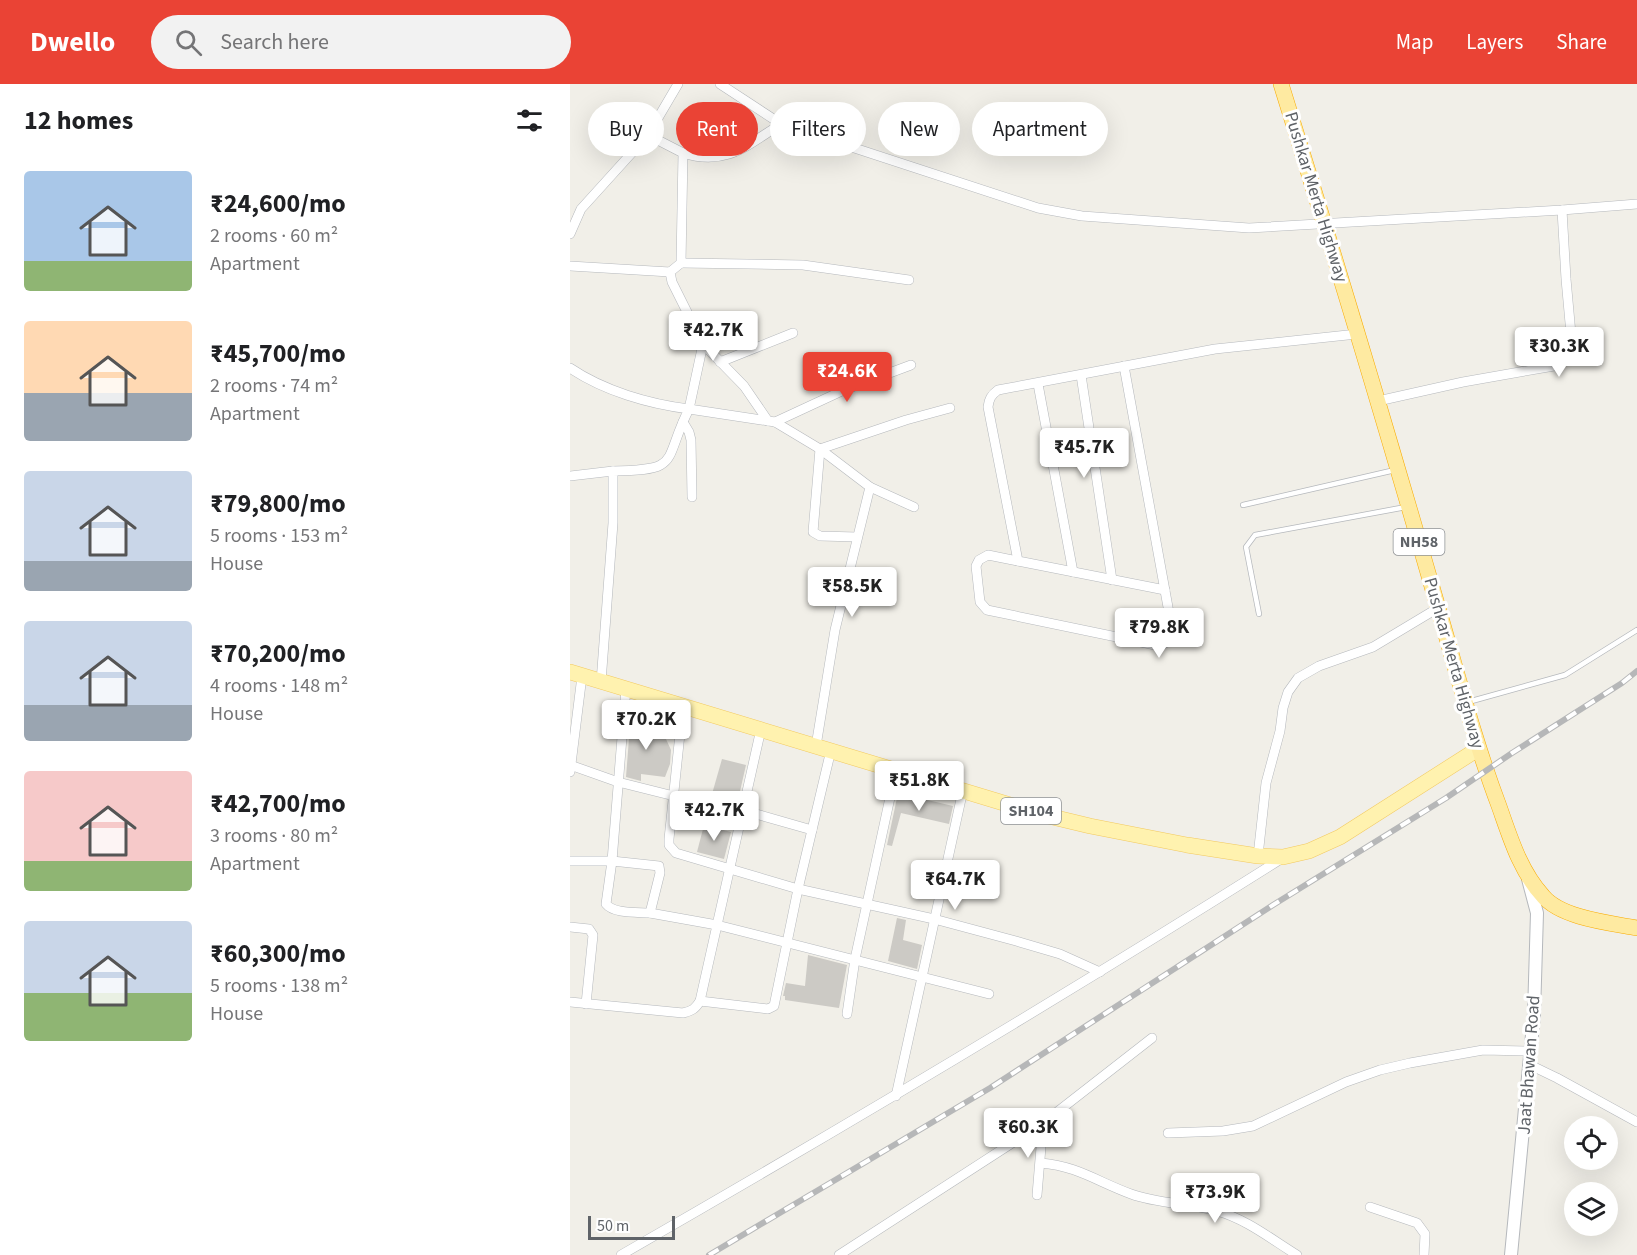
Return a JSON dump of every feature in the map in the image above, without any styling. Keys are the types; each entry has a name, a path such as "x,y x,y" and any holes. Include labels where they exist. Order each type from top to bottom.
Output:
{"highway":[{"name":"Pushkar Merta Highway","path":"1281,84 1378,401 1478,749 1512,844 1527,875 1544,898 1557,908 1576,915 1637,928"}],"main road":[{"name":"SH104","path":"576,674 1040,814 1187,845 1257,856 1283,857 1308,851 1341,837 1478,749"}],"street":[{"path":"664,108 678,84"},
{"path":"720,84 770,116"},
{"path":"866,152 1038,208 1071,214 1249,228 1637,204"},
{"path":"570,234 581,209 629,156"},
{"path":"681,263 683,156"},
{"path":"692,156 698,158 725,156"},
{"path":"1378,401 1463,382 1554,366 1566,361 1571,354 1572,345 1562,210"},
{"path":"570,266 670,272 681,263 803,265 909,280"},
{"path":"670,272 672,282 703,344 744,386 772,421 820,449 870,487 914,507"},
{"path":"720,362 793,333"},
{"path":"1018,561 988,407 989,398 998,390 1215,349 1357,334"},
{"path":"570,476 613,471 645,471 658,468 672,455 690,409 703,344"},
{"path":"570,368 585,378 651,402 772,421 844,390 911,365"},
{"path":"1124,366 1152,529 1165,590 1172,629 1171,637 1160,646 987,610 980,602 976,566 979,560 988,555 1165,590"},
{"path":"1081,375 1112,580"},
{"path":"1038,384 1072,572"},
{"path":"820,449 950,408"},
{"path":"683,422 690,432 691,440 692,497"},
{"path":"820,449 813,532 820,536 857,537"},
{"path":"602,682 613,523 613,471"},
{"path":"700,1001 771,1009 775,1002 812,830 835,630 870,487"},
{"path":"1257,856 1266,783 1280,731 1283,708 1288,692 1298,678 1319,666 1373,647 1438,608"},
{"path":"576,674 570,768 674,796"},
{"path":"626,688 612,861 606,897 608,908 717,925 989,994"},
{"path":"683,705 669,839 676,853 798,889 934,919 1060,954 1100,972"},
{"path":"570,1002 683,1013 692,1011 700,1001 761,729"},
{"path":"847,1014 855,959 896,770"},
{"path":"896,1096 963,790"},
{"path":"708,803 812,830"},
{"path":"621,1255 896,1096 1283,857"},
{"path":"570,861 612,861 659,866 660,873 650,913"},
{"name":"Jaat Bhawan Road","path":"1511,1255 1527,1107 1528,1064 1534,1014 1537,913 1527,875"},
{"path":"570,927 589,929 593,935 586,1004"},
{"path":"839,1255 1043,1123 1152,1038"},
{"path":"1168,1133 1223,1131 1253,1126 1346,1082 1390,1068 1468,1052 1529,1051"},
{"path":"1528,1064 1557,1077 1637,1122"},
{"path":"1037,1195 1043,1123"},
{"path":"1041,1163 1076,1169 1133,1195 1217,1211 1243,1221 1297,1255"},
{"path":"1370,1207 1417,1223 1425,1234 1424,1255"}],"lane":[{"path":"1243,505 1398,470"},
{"path":"1259,614 1246,546 1255,535 1409,506"},
{"path":"1465,703 1565,675 1637,630"}],"building":[{"path":"631,713 647,714 645,738 666,739 671,750 670,764 665,777 641,774 641,781 626,777"},
{"path":"722,759 746,765 738,800 712,794"},
{"path":"898,793 953,806 949,824 901,813 892,846 887,845"},
{"path":"704,825 731,832 724,859 697,852"},
{"path":"897,918 906,920 903,940 922,945 917,969 888,961"},
{"path":"808,955 847,965 839,1008 785,1000 783,996 786,983 805,986"}],"railway":[{"path":"709,1255 990,1088 1273,905 1446,798 1637,671"}]}
